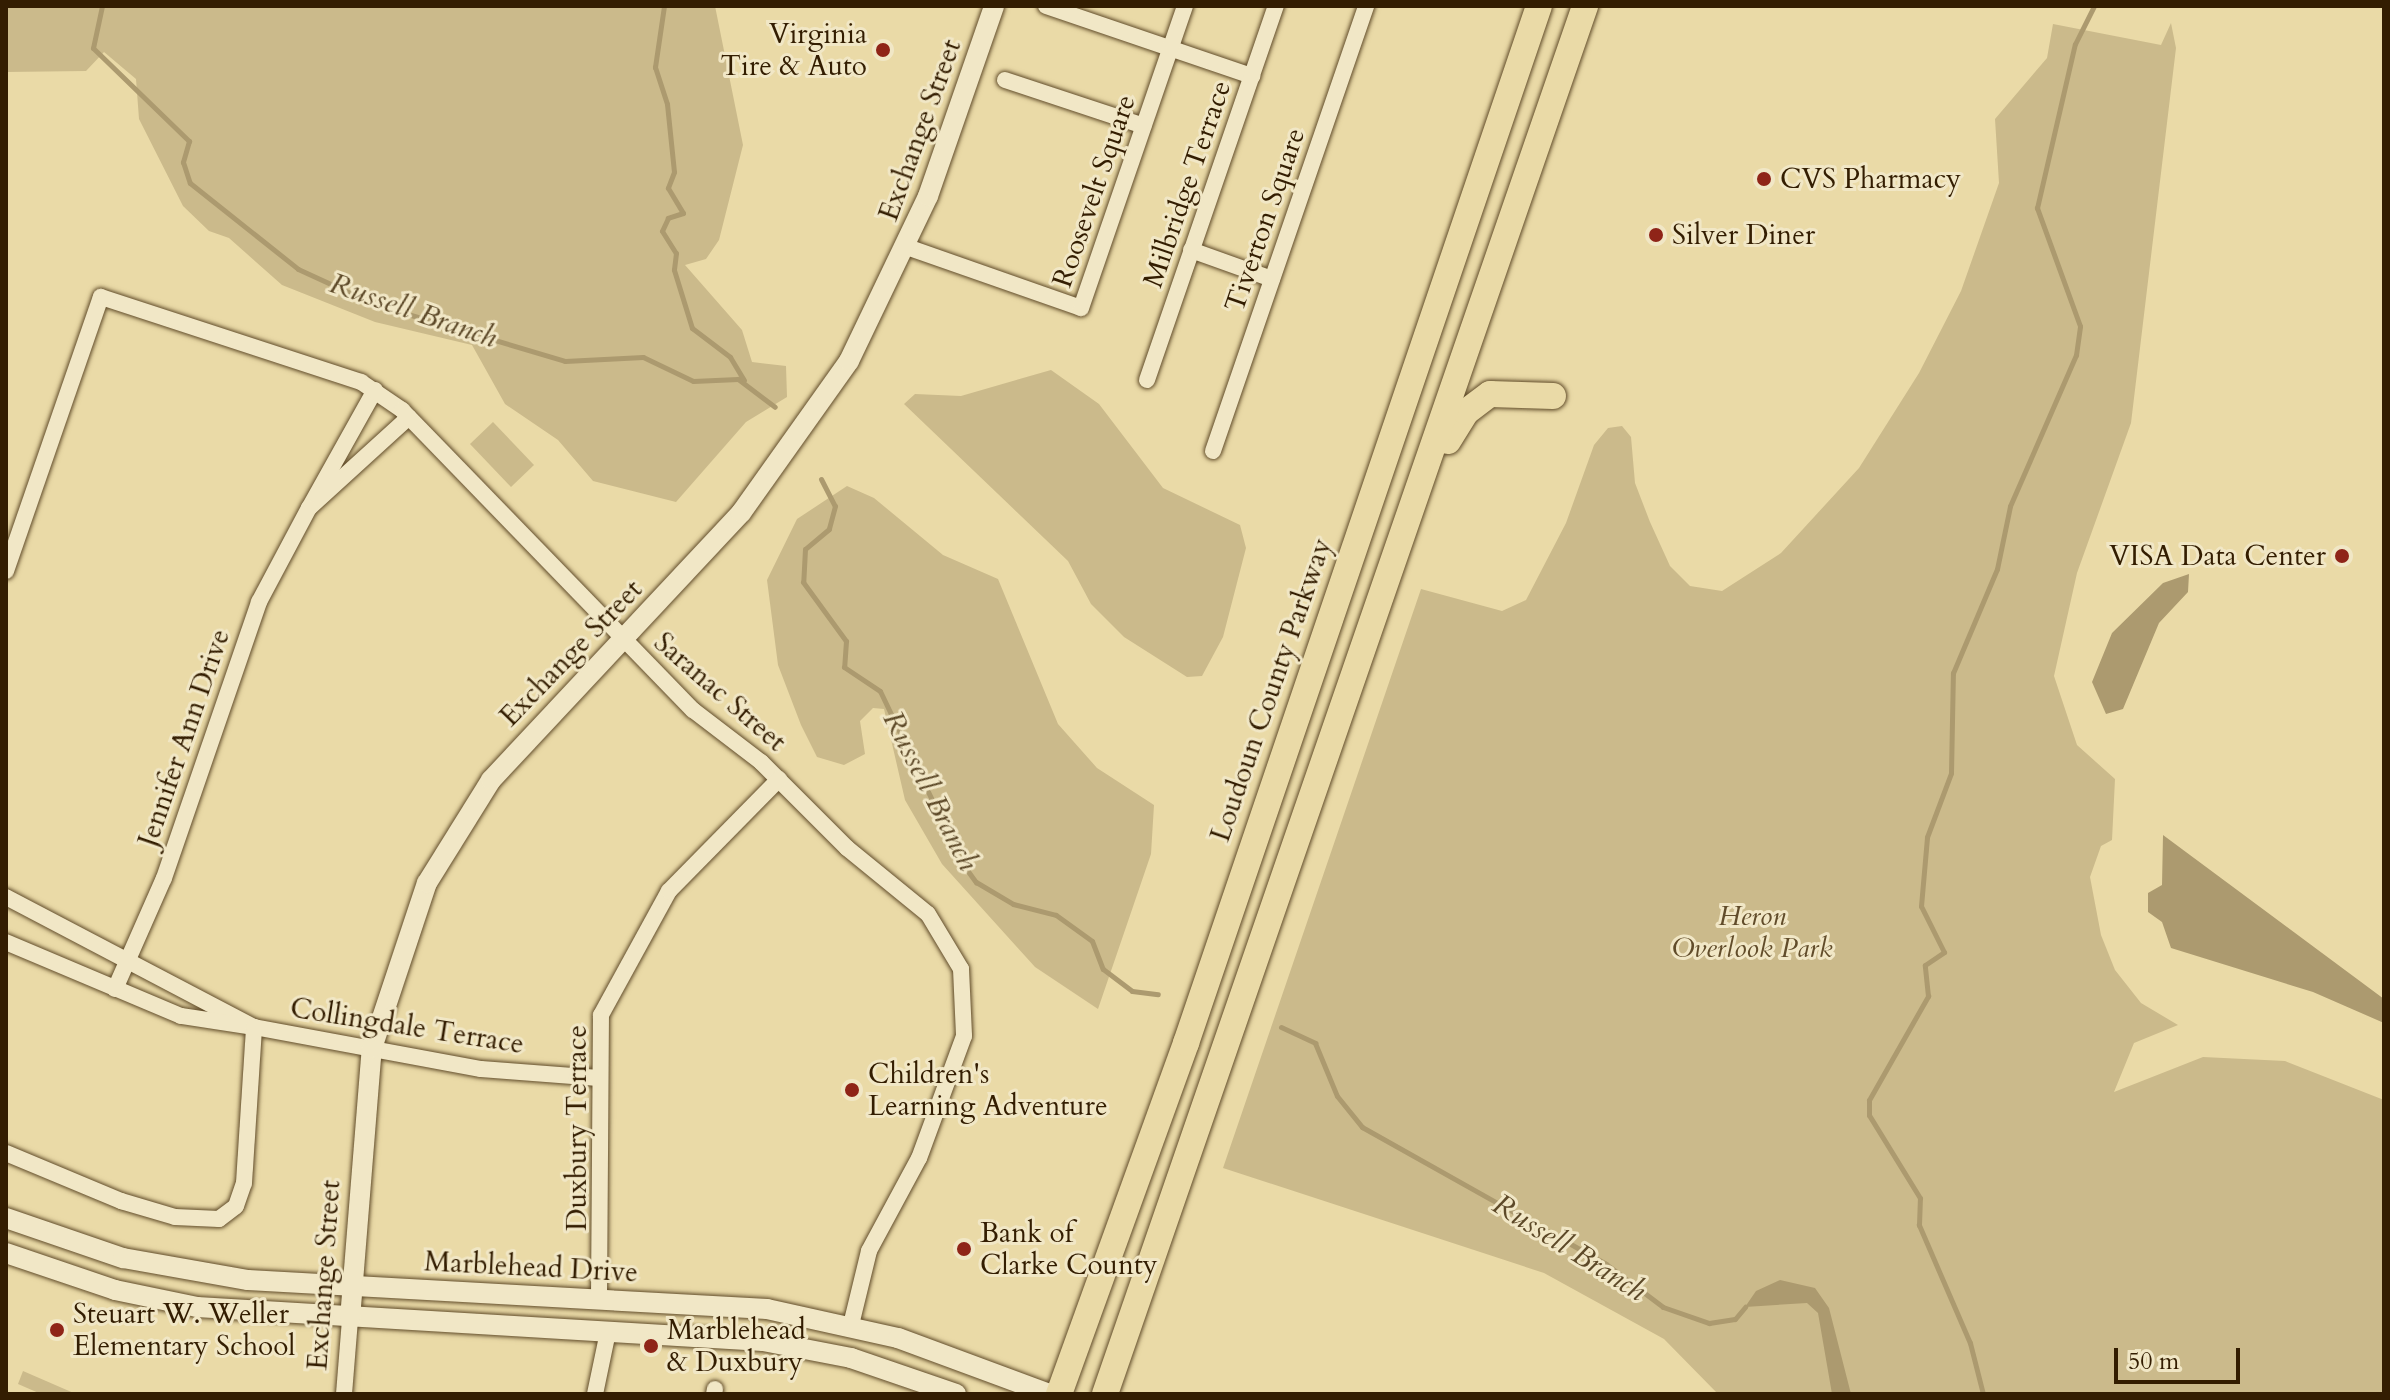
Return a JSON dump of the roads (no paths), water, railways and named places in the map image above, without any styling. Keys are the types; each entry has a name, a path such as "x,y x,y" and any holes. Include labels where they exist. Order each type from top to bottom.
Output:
{"main road":[{"path":"1514,76 1529,6"},
{"name":"Loudoun County Parkway","path":"1059,1394 1186,1043 1539,6"},
{"path":"1105,1394 1426,475 1585,6"},
{"path":"1426,475 1466,412 1490,394 1553,396"}],"street":[{"name":"Exchange Street","path":"344,1394 372,1048 402,945 452,838 529,734 741,513 801,435 907,247 994,6"},
{"path":"1046,6 1252,76"},
{"name":"Roosevelt Square","path":"907,247 1081,308 1185,6"},
{"name":"Milbridge Terrace","path":"1147,380 1276,6"},
{"name":"Tiverton Square","path":"1213,451 1366,6"},
{"path":"1005,80 1144,126"},
{"path":"1191,250 1272,279"},
{"name":"Saranac Street","path":"6,571 101,297 375,390 409,417 622,640 779,779 847,848 928,914 961,969 966,997 954,1066 919,1158 869,1251 851,1325"},
{"name":"Jennifer Ann Drive","path":"115,989 128,962 259,602 375,390"},
{"name":"Jennifer Ann Drive","path":"309,508 409,417"},
{"name":"Duxbury Terrace","path":"599,1298 601,1015 638,938 669,891 779,779"},
{"name":"Collingdale Terrace","path":"6,897 254,1027"},
{"name":"Collingdale Terrace","path":"6,942 181,1016 481,1069 599,1078"},
{"path":"6,1153 121,1201 175,1217 219,1219 236,1206 244,1183 254,1027"},
{"name":"Marblehead Drive","path":"6,1218 159,1267 352,1285 677,1302 851,1325 1049,1394"},
{"path":"6,1253 153,1300 350,1319 763,1341 851,1358 956,1394"},
{"path":"595,1394 608,1332 644,1309 677,1302"}],"waterway":[{"name":"Russell Branch","path":"102,6 93,48 189,141 183,162 190,183 298,269 374,304 565,361 643,357 693,381 738,379 775,407"},
{"path":"664,6 655,67 667,104 674,172 668,188 683,213 668,218 662,231 676,253 674,270 692,328 730,357 744,380"},
{"path":"1983,1394 1970,1343 1919,1225 1920,1198 1869,1115 1869,1100 1928,996 1925,965 1944,952 1921,906 1927,837 1951,773 1953,673 1997,569 2010,506 2076,355 2080,326 2037,208 2075,44 2094,6"},
{"name":"Russell Branch","path":"821,479 835,506 829,529 805,549 803,582 846,641 844,667 880,691 962,863 976,882 1013,904 1056,915 1092,941 1103,969 1132,991 1158,994"},
{"name":"Russell Branch","path":"1281,1027 1315,1043 1337,1096 1362,1127 1606,1264 1663,1307 1709,1323 1735,1319 1745,1307"}],"place":[{"name":"Virginia Tire & Auto","path":"883,50"},
{"name":"CVS Pharmacy","path":"1764,179"},
{"name":"Silver Diner","path":"1656,235"},
{"name":"VISA Data Center","path":"2342,556"},
{"name":"Children's Learning Adventure","path":"852,1090"},
{"name":"Bank of Clarke County","path":"964,1249"},
{"name":"Steuart W. Weller Elementary School","path":"57,1330"},
{"name":"Marblehead & Duxbury","path":"651,1346"}],"park label":[{"name":"Heron Overlook Park","path":"1752,932"}]}
